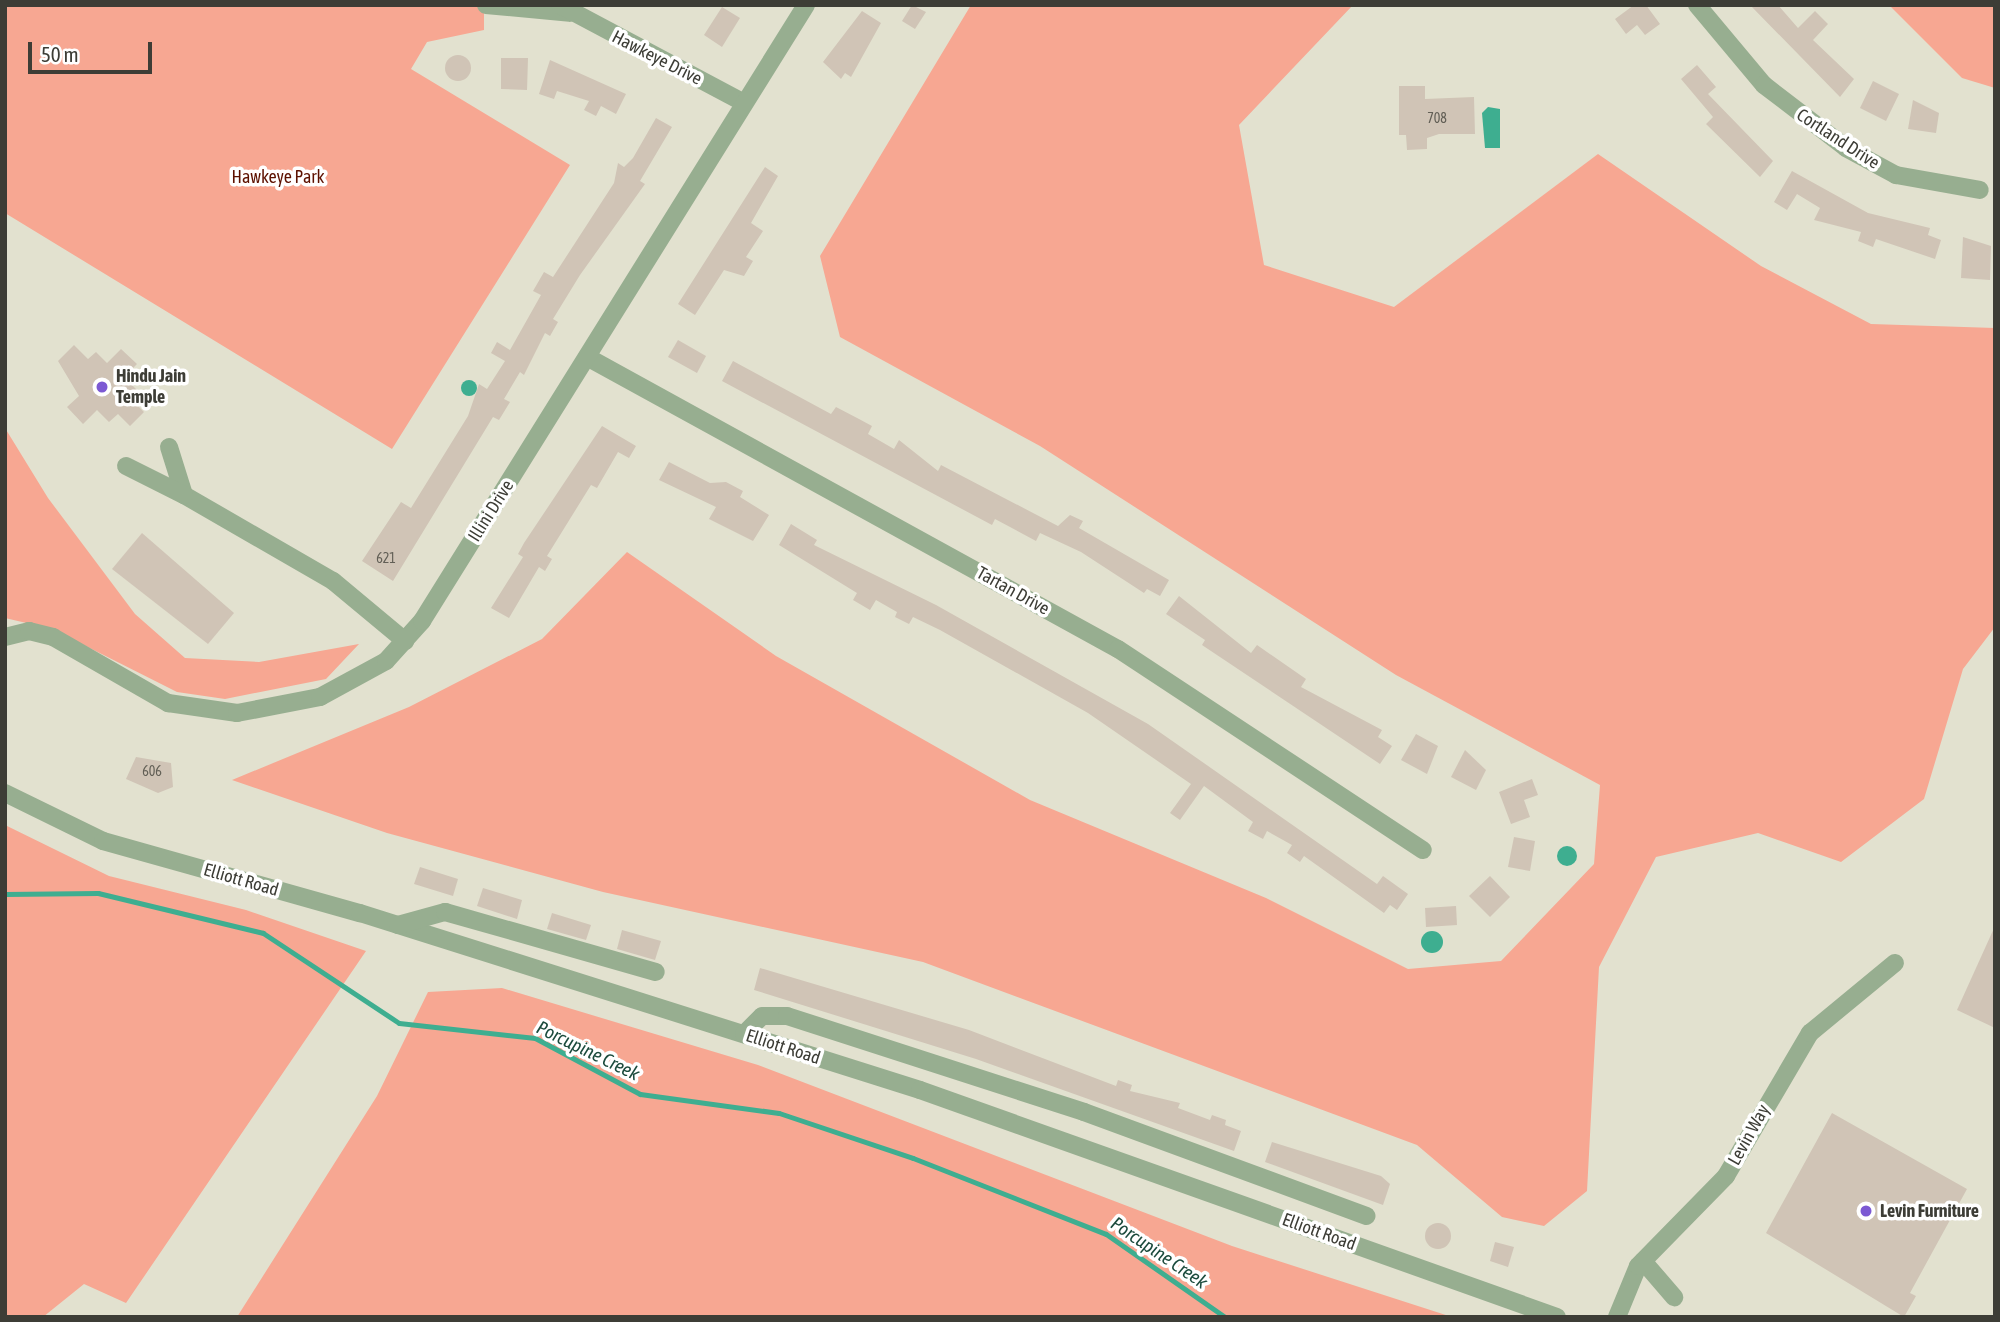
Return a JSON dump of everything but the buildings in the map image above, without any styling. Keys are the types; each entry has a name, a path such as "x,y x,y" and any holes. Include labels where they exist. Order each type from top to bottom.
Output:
{"street":[{"name":"Hawkeye Drive","path":"486,5 567,8 744,103"},
{"name":"Illini Drive","path":"5,637 29,631 53,637 168,703 237,713 295,704 350,685 405,640 587,357 806,5"},
{"name":"Cortland Drive","path":"1697,5 1764,85 1846,148 1896,175 1980,190"},
{"name":"Tartan Drive","path":"587,357 1118,649 1423,850"},
{"path":"169,447 184,495"},
{"path":"126,466 184,495 333,581 405,640"},
{"name":"Elliott Road","path":"5,793 103,841 398,925 744,1034 1268,1214 1556,1317"},
{"path":"398,925 445,912 656,972"},
{"name":"Levin Way","path":"1617,1317 1643,1261 1726,1176 1811,1033 1895,963"},
{"path":"744,1034 762,1016 787,1016 1280,1184 1366,1216"},
{"path":"1268,1214 1280,1184"},
{"path":"1643,1261 1674,1297"}],"green space":[{"name":"Hawkeye Park","path":"5,5 497,5 484,6 484,30 427,42 411,69 570,165 392,449 5,213"},
{"path":"971,5 1353,5 1239,125 1264,265 1394,307 1598,154 1761,266 1871,324 1995,328 1995,627 1963,669 1924,799 1841,862 1758,833 1656,857 1599,967 1587,1191 1544,1226 1502,1217 1417,1145 923,962 603,892 387,833 232,780 409,707 542,639 627,552 776,656 1030,800 1266,898 1408,969 1501,961 1594,864 1600,785 1396,675 1040,446 840,337 820,256"},
{"path":"1889,5 1995,5 1995,88 1962,78"},
{"path":"5,428 48,498 135,614 185,658 259,662 359,644 326,679 225,699 177,692 52,629 5,618"},
{"path":"5,825 109,876 246,910 366,951 126,1303 84,1284 43,1317 5,1317"},
{"path":"502,988 758,1065 1232,1246 1452,1317 237,1317 377,1096 428,992"}],"shaded area":[{"path":"1488,107 1500,109 1500,148 1485,148 1482,113"},
{"path":"466,380 472,380 477,388 475,394 466,396 461,391 461,385"},
{"path":"1563,846 1571,846 1577,856 1571,866 1563,866 1557,860 1557,852"},
{"path":"1432,931 1440,934 1443,942 1440,950 1432,953 1424,950 1421,942 1424,934"}],"waterway":[{"name":"Porcupine Creek","path":"5,894 98,893 263,933 399,1023 535,1038 640,1094 779,1113 913,1158 1106,1234 1225,1317"}],"place":[{"name":"Hindu Jain Temple","path":"102,387"},
{"name":"Levin Furniture","path":"1866,1211"}]}
